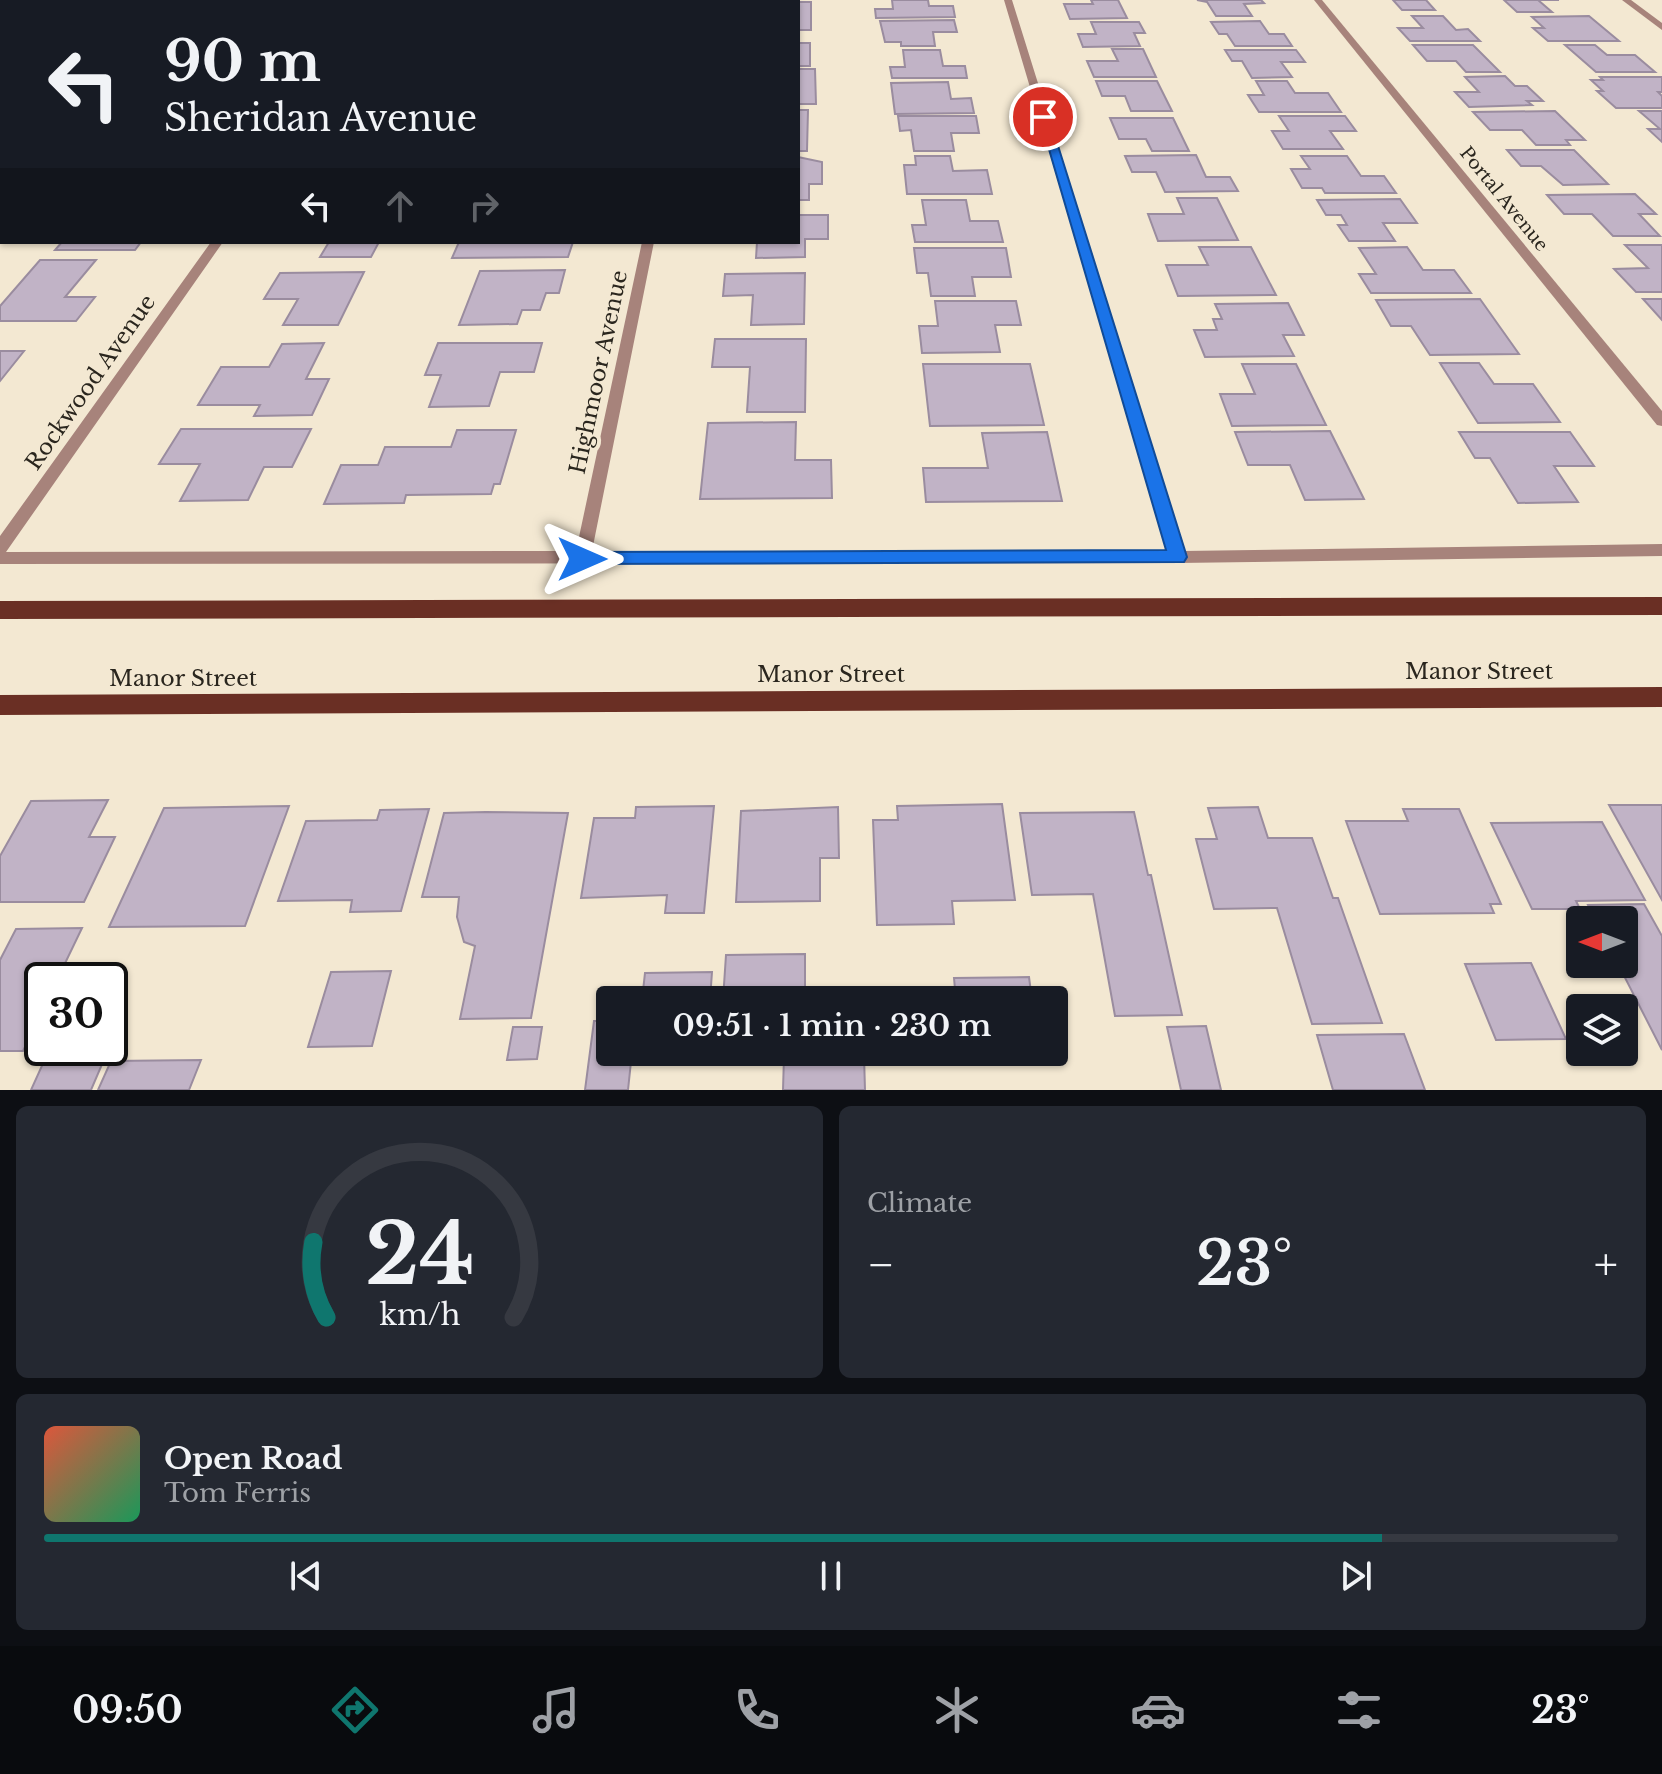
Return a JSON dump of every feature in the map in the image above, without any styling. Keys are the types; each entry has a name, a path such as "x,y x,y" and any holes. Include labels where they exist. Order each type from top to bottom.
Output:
{"main road":[{"path":"0,610 1662,606"},
{"name":"Manor Street","path":"0,705 1662,697"}],"street":[{"path":"1008,0 1178,557"},
{"name":"Portal Avenue","path":"1318,0 1662,421"},
{"path":"1626,0 1662,27"},
{"name":"Rockwood Avenue","path":"0,548 216,244"},
{"name":"Highmoor Avenue","path":"582,559 648,244"},
{"path":"0,558 1178,557 1662,550"}],"building":[{"path":"892,0 928,0 929,6 953,6 955,17 876,18 875,9 893,9"},
{"path":"1091,0 1118,0 1127,18 1070,19 1064,4 1093,4"},
{"path":"1197,0 1261,0 1264,3 1244,4 1252,16 1216,16 1207,2"},
{"path":"1393,0 1426,0 1435,10 1402,10"},
{"path":"1504,0 1538,0 1552,12 1517,12"},
{"path":"800,2 811,2 811,30 800,30"},
{"path":"1412,16 1443,16 1456,30 1468,29 1480,41 1410,41 1398,28 1423,28"},
{"path":"1589,16 1619,41 1548,41 1533,28 1544,28 1532,17"},
{"path":"954,20 957,32 933,32 935,46 901,46 901,42 885,42 880,21"},
{"path":"1260,21 1269,34 1284,34 1292,46 1235,46 1227,34 1219,34 1211,22"},
{"path":"1091,22 1139,22 1145,33 1134,33 1140,46 1083,47 1078,34 1096,34"},
{"path":"800,43 810,43 810,66 800,66"},
{"path":"1413,45 1473,45 1500,72 1466,72 1456,61 1427,61"},
{"path":"1565,45 1595,45 1607,55 1635,55 1655,72 1596,72"},
{"path":"1112,49 1143,49 1156,77 1094,77 1087,61 1118,61"},
{"path":"903,50 940,50 943,66 965,66 967,78 892,78 890,67 905,67"},
{"path":"1225,50 1296,50 1305,62 1281,62 1292,77 1252,78 1242,61 1232,61"},
{"path":"800,69 815,69 816,104 800,104"},
{"path":"1505,76 1515,86 1527,86 1543,101 1527,101 1532,105 1469,107 1455,92 1479,92 1465,77"},
{"path":"1600,77 1662,77 1662,92 1658,92 1662,96 1662,108 1616,108 1597,91 1603,91 1591,80 1603,80"},
{"path":"1096,81 1157,81 1172,111 1131,111 1125,96 1102,96"},
{"path":"1256,81 1287,81 1295,93 1328,93 1341,112 1259,112 1248,95 1264,95"},
{"path":"948,82 951,99 971,98 974,113 895,114 891,83"},
{"path":"800,110 808,110 807,151 800,151"},
{"path":"1555,111 1585,140 1566,140 1570,145 1536,145 1522,130 1490,130 1473,112"},
{"path":"1639,111 1662,111 1662,142 1648,129 1660,129"},
{"path":"898,116 976,116 979,133 951,133 954,151 914,151 911,130 900,131"},
{"path":"1279,116 1345,116 1356,131 1330,131 1343,149 1283,149 1272,131 1289,131"},
{"path":"1110,118 1173,118 1189,151 1152,151 1146,139 1119,139"},
{"path":"1507,150 1574,150 1608,184 1563,185 1541,166 1521,166"},
{"path":"1196,155 1206,177 1230,177 1238,191 1165,192 1156,172 1132,172 1125,156"},
{"path":"915,156 950,156 953,171 987,170 992,194 907,194 904,165 916,165"},
{"path":"1301,156 1347,156 1361,176 1384,176 1396,193 1325,193 1322,188 1302,188 1291,169 1310,169"},
{"path":"800,157 822,162 822,184 809,184 809,200 800,200"},
{"path":"1635,194 1656,214 1639,214 1660,236 1613,236 1592,214 1564,214 1547,195"},
{"path":"1177,198 1217,198 1238,240 1158,241 1148,214 1184,214"},
{"path":"1400,199 1417,223 1383,223 1395,241 1349,241 1338,225 1347,225 1341,215 1326,215 1317,200"},
{"path":"922,200 966,200 970,221 998,221 1003,242 915,242 912,225 926,225"},
{"path":"800,215 828,215 828,239 805,239 805,257 756,258 757,244 800,244"},
{"path":"60,244 140,244 135,250 55,250"},
{"path":"328,244 378,244 371,257 320,257"},
{"path":"458,244 572,244 568,257 452,258"},
{"path":"1625,245 1662,245 1662,292 1636,292 1614,269 1648,268"},
{"path":"1199,247 1251,247 1276,295 1178,296 1166,265 1208,265"},
{"path":"1407,247 1423,270 1454,270 1471,293 1371,293 1359,274 1376,274 1359,248"},
{"path":"914,248 1006,248 1011,277 972,277 975,296 931,296 928,273 917,273"},
{"path":"40,260 96,260 65,297 95,297 76,321 0,321 0,306"},
{"path":"565,270 559,293 546,293 540,310 522,310 517,324 459,325 480,271"},
{"path":"364,272 338,325 283,325 298,299 264,299 280,273"},
{"path":"805,273 804,324 751,325 753,295 723,296 725,274"},
{"path":"1480,299 1519,354 1430,355 1411,326 1391,326 1376,300"},
{"path":"1643,299 1662,299 1662,320"},
{"path":"935,301 1016,301 1021,325 995,325 1000,352 922,353 919,326 938,326"},
{"path":"1288,303 1304,335 1283,335 1294,356 1205,357 1194,330 1217,330 1213,319 1222,319 1215,304"},
{"path":"715,339 806,339 805,412 747,412 750,367 712,367"},
{"path":"324,343 306,379 329,379 312,415 254,416 260,405 198,405 221,367 269,367 282,344"},
{"path":"438,343 542,343 534,372 500,372 489,406 429,407 441,375 425,375"},
{"path":"0,351 24,351 0,381"},
{"path":"1440,363 1479,363 1494,384 1533,384 1560,422 1478,423"},
{"path":"923,364 1030,364 1044,425 930,426"},
{"path":"1242,364 1296,364 1326,425 1232,426 1220,394 1255,394"},
{"path":"796,422 795,460 831,460 832,498 700,499 708,423"},
{"path":"181,429 311,429 292,467 264,467 248,500 180,501 200,464 159,464"},
{"path":"457,430 516,430 500,484 494,484 491,494 406,495 404,503 324,504 341,465 378,465 385,447 451,447"},
{"path":"1330,431 1364,499 1305,500 1290,465 1248,465 1235,432"},
{"path":"1047,432 1062,501 926,502 923,468 988,468 982,433"},
{"path":"1459,432 1570,432 1594,466 1554,466 1578,502 1518,503 1490,458 1475,458"},
{"path":"108,800 89,837 115,837 84,902 0,902 0,856 31,801"},
{"path":"1002,804 1015,900 952,901 954,924 877,925 873,820 898,820 897,806"},
{"path":"1609,805 1662,805 1662,900"},
{"path":"289,806 245,926 109,927 164,808"},
{"path":"714,806 704,913 665,913 667,895 581,898 594,818 635,818 636,807"},
{"path":"838,807 839,858 820,858 820,901 736,902 741,811"},
{"path":"1258,807 1268,838 1312,838 1333,898 1338,898 1382,1023 1312,1024 1277,908 1214,909 1196,839 1217,839 1208,808"},
{"path":"429,809 401,911 350,912 352,900 278,901 306,821 377,820 380,810"},
{"path":"1403,809 1459,809 1501,904 1490,904 1494,913 1380,914 1346,821 1408,821"},
{"path":"1134,812 1182,1015 1115,1016 1093,894 1032,895 1020,813"},
{"path":"444,813 568,813 531,1018 460,1019 475,946 464,942 457,917 459,897 422,897"},
{"path":"1602,822 1645,900 1576,901 1578,906 1566,906 1566,909 1532,909 1491,823"},
{"path":"1644,904 1662,936 1662,1050 1638,1003 1638,994 1633,994 1625,978 1638,978 1638,906 1588,905"},
{"path":"82,928 66,962 24,962 24,1049 0,1051 0,960 16,929"},
{"path":"805,954 805,986 724,986 726,955"},
{"path":"1531,963 1566,1039 1496,1040 1465,964"},
{"path":"391,971 372,1046 308,1047 331,972"},
{"path":"712,972 711,986 644,986 645,973"},
{"path":"1029,977 1030,986 955,986 954,978"},
{"path":"596,1021 596,1066 631,1066 628,1090 585,1090"},
{"path":"1206,1026 1221,1090 1181,1090 1167,1027"},
{"path":"513,1027 542,1027 537,1059 507,1060"},
{"path":"1404,1034 1425,1090 1333,1090 1317,1035"},
{"path":"201,1060 189,1090 98,1090 109,1066 128,1066 128,1061"},
{"path":"42,1066 101,1066 91,1090 31,1090"},
{"path":"784,1066 864,1066 865,1090 783,1090"}],"route":[{"path":"582,559 1178,557 1043,117"}]}
